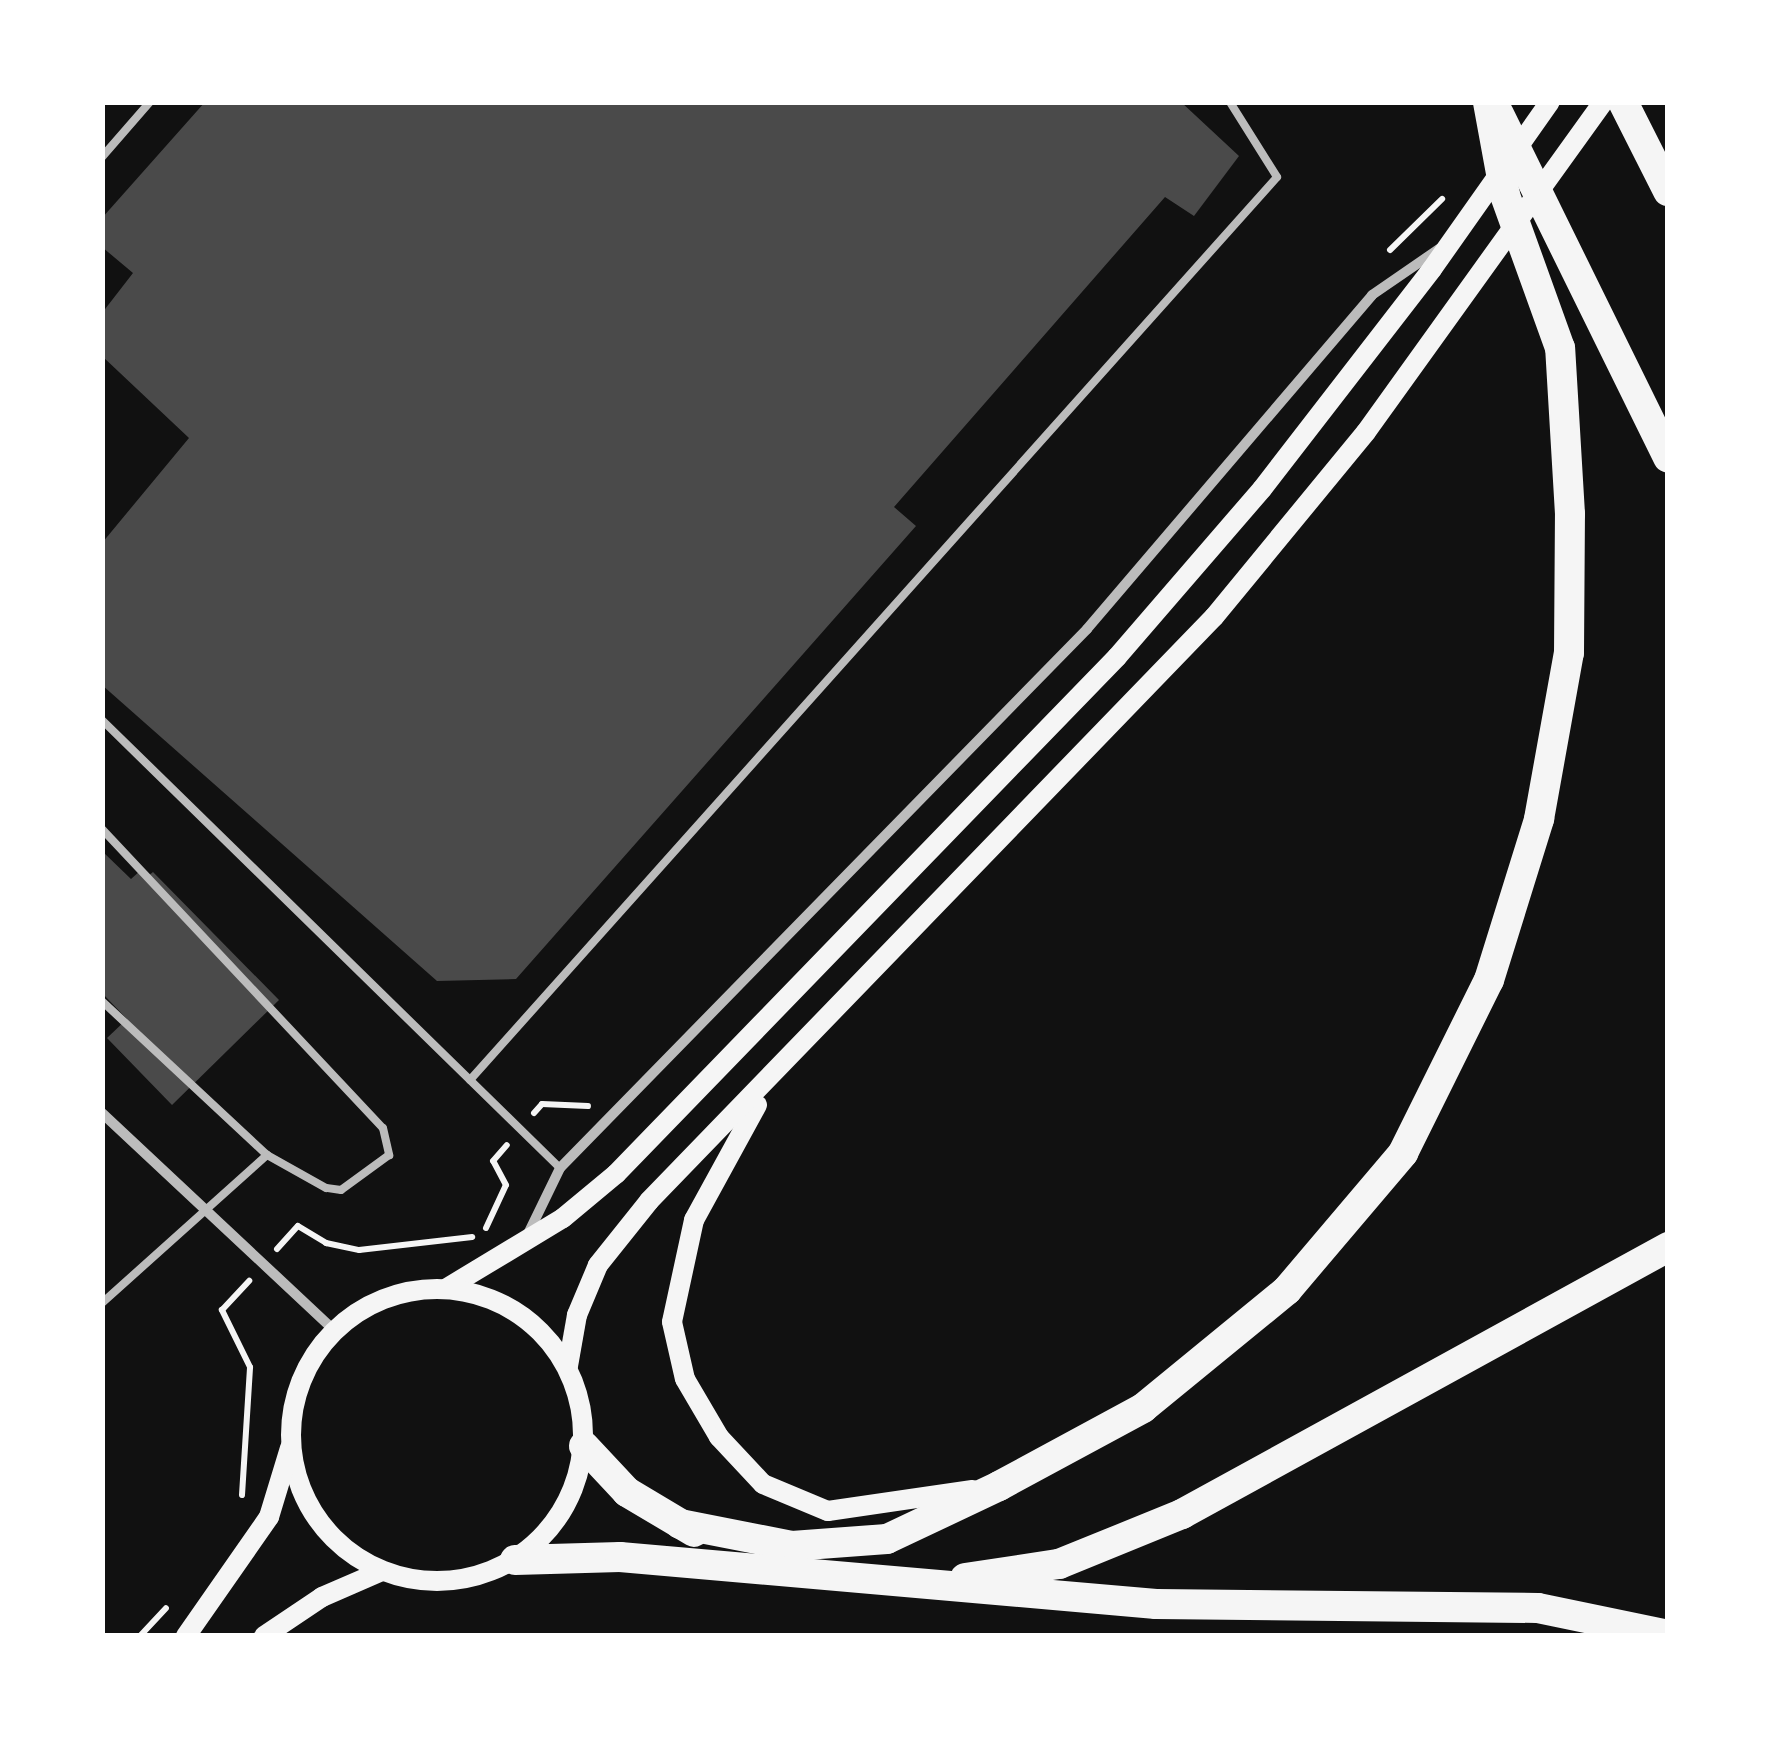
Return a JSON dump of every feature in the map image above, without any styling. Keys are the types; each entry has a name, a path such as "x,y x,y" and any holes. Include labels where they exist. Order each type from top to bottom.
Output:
{"highway":[{"path":"1490,102 1566,242 1668,458"},
{"path":"680,1524 792,1546 887,1539 999,1486 1143,1408 1288,1290 1403,1153 1489,980 1539,819 1569,653 1570,514 1560,348 1536,271 1505,195 1490,102"},
{"path":"1623,102 1668,191"},
{"path":"907,1587 1059,1564 1182,1514 1668,1247"},
{"path":"584,1446 626,1492 773,1570"},
{"path":"515,1560 620,1558 773,1570 907,1587 1156,1604 1538,1608 1668,1636"}],"main road":[{"path":"447,1288 524,1243 616,1174 1117,657 1262,489 1453,240 1550,102"},
{"path":"568,1366 577,1315 598,1265 649,1202 768,1085 1214,618 1366,432 1468,295 1602,102"},
{"path":"768,1085 694,1220 672,1322 685,1379 719,1436 763,1484 828,1511 999,1486"},
{"path":"186,1636 269,1516 290,1446 293,1404 308,1364 334,1330 367,1306 406,1291 447,1288 495,1300 537,1327 568,1366 582,1406 584,1446 564,1512 515,1560 450,1582 382,1571 347,1551 318,1522 299,1486 290,1446"},
{"path":"264,1636 322,1597 382,1571"}],"street":[{"path":"524,1243 560,1168 1087,630 1372,295 1453,240"},
{"path":"102,1113 208,1208 334,1330"}],"lane":[{"path":"102,157 150,102"},
{"path":"470,1080 1277,177 1230,102"},
{"path":"102,720 560,1168"},
{"path":"102,829 391,1141 389,1155 341,1190 267,1155 102,1001"},
{"path":"102,1302 267,1155"}],"path":[{"path":"1376,266 1451,189"},
{"path":"236,1510 245,1470 250,1367 222,1310 264,1263 298,1226 326,1243 359,1250 480,1235 497,1215 506,1185 493,1161 542,1104 600,1106"},
{"path":"140,1636 181,1593"}],"building":[{"path":"205,102 1181,102 1239,156 1194,216 1165,197 894,507 916,526 516,979 437,981 102,685 102,543 189,438 102,356 102,313 133,273 102,247 102,218"},
{"path":"102,851 131,879 141,870 148,876 153,872 279,1000 172,1105 107,1038 127,1019 102,993"}]}
